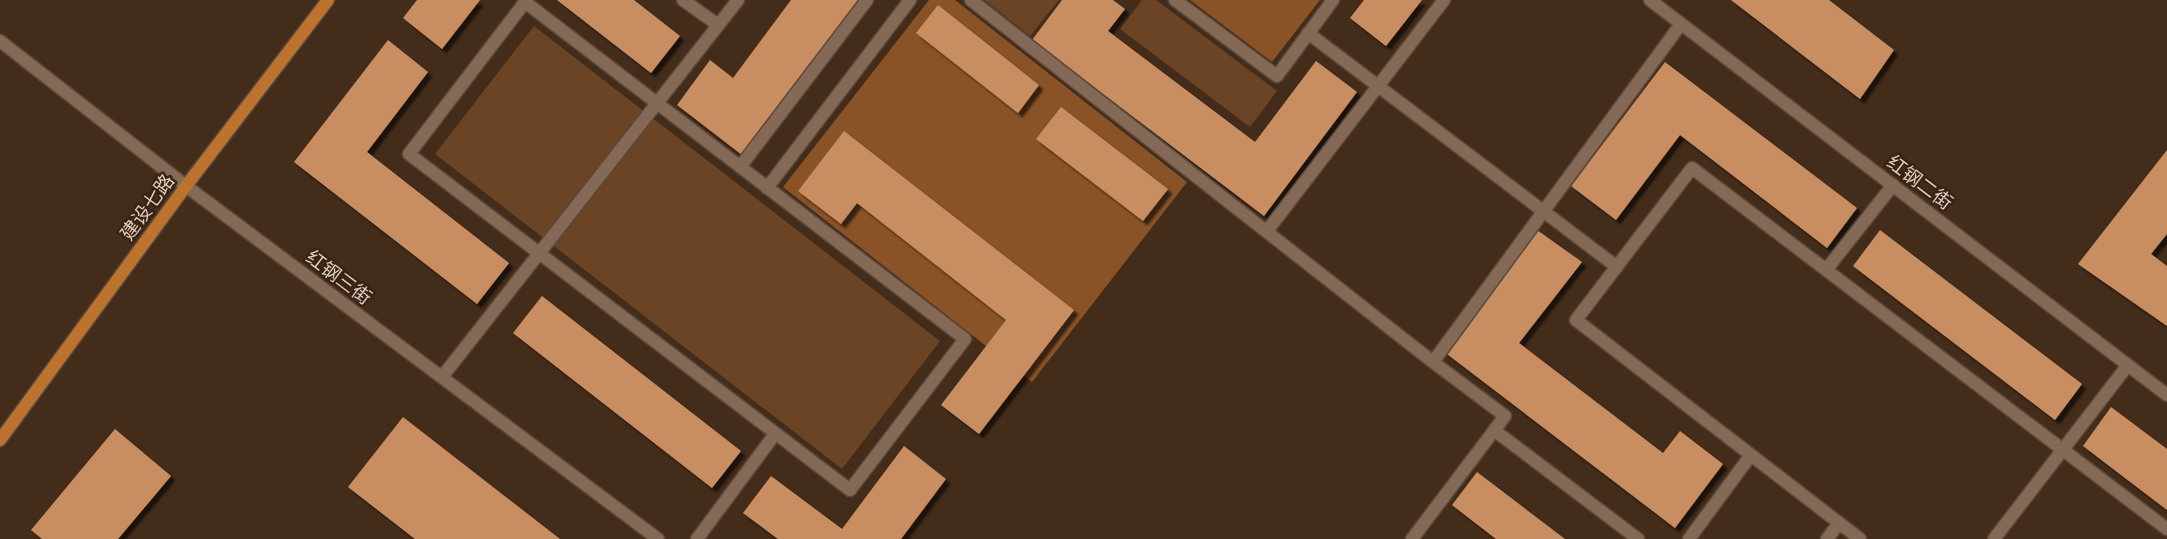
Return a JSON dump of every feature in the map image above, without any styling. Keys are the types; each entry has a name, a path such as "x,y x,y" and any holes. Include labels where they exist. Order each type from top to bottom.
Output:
{"main road":[{"name":"建设七路","path":"0,440 186,186 328,0"}],"street":[{"path":"683,0 718,25"},
{"path":"442,377 738,0"},
{"path":"740,168 867,0"},
{"path":"767,188 910,0"},
{"path":"971,0 1433,362 1505,416 1412,539"},
{"path":"1175,0 1277,76 1333,0"},
{"path":"1267,231 1444,0"},
{"name":"红钢二街","path":"1650,0 2167,395"},
{"path":"525,2 740,168 965,339 850,490 409,154 525,2"},
{"path":"1433,362 1681,24"},
{"path":"1308,33 1617,266"},
{"name":"红钢三街","path":"0,41 186,186 658,539"},
{"path":"1860,539 1576,320 1692,168 2167,529"},
{"path":"1826,270 1893,185"},
{"path":"1994,539 2128,365"},
{"path":"1494,430 1638,539"},
{"path":"697,539 775,434"},
{"path":"1689,539 1751,454"},
{"path":"1827,539 1839,523"}],"shaded area":[{"path":"929,0 955,0 1187,182 1032,382 783,187"},
{"path":"984,0 1059,0 1030,36"},
{"path":"1142,0 1156,0 1277,91 1250,127 1120,29"},
{"path":"1190,0 1320,0 1272,62"},
{"path":"534,26 940,341 842,469 435,154"}],"building":[{"path":"417,0 480,0 442,49 403,18"},
{"path":"557,0 634,0 680,36 651,73"},
{"path":"791,0 859,0 742,155 677,105 710,60 733,78"},
{"path":"1062,0 1113,0 1125,9 1108,31 1255,142 1316,61 1357,92 1264,216 1032,40"},
{"path":"1364,0 1422,0 1386,46 1350,18"},
{"path":"1731,0 1829,0 1894,50 1860,99"},
{"path":"938,5 1039,85 1018,113 916,33"},
{"path":"388,40 428,72 367,152 509,263 477,304 294,162"},
{"path":"1665,62 1857,208 1827,248 1680,135 1616,220 1571,186"},
{"path":"1061,107 1168,189 1143,221 1036,139"},
{"path":"844,131 1074,310 979,434 941,405 1006,320 857,203 841,224 798,191"},
{"path":"2167,150 2167,234 2151,254 2167,266 2167,326 2078,264"},
{"path":"1537,230 1582,262 1519,343 1663,453 1680,431 1723,464 1675,528 1443,351"},
{"path":"1880,230 2082,384 2055,420 1853,266"},
{"path":"542,296 741,451 712,488 513,333"},
{"path":"2111,407 2167,449 2167,510 2083,446"},
{"path":"403,417 560,539 415,539 348,487"},
{"path":"115,429 171,476 118,539 42,539 31,530"},
{"path":"904,446 946,479 901,539 778,539 743,513 771,476 842,529"},
{"path":"1477,472 1565,539 1496,539 1452,505"}]}
